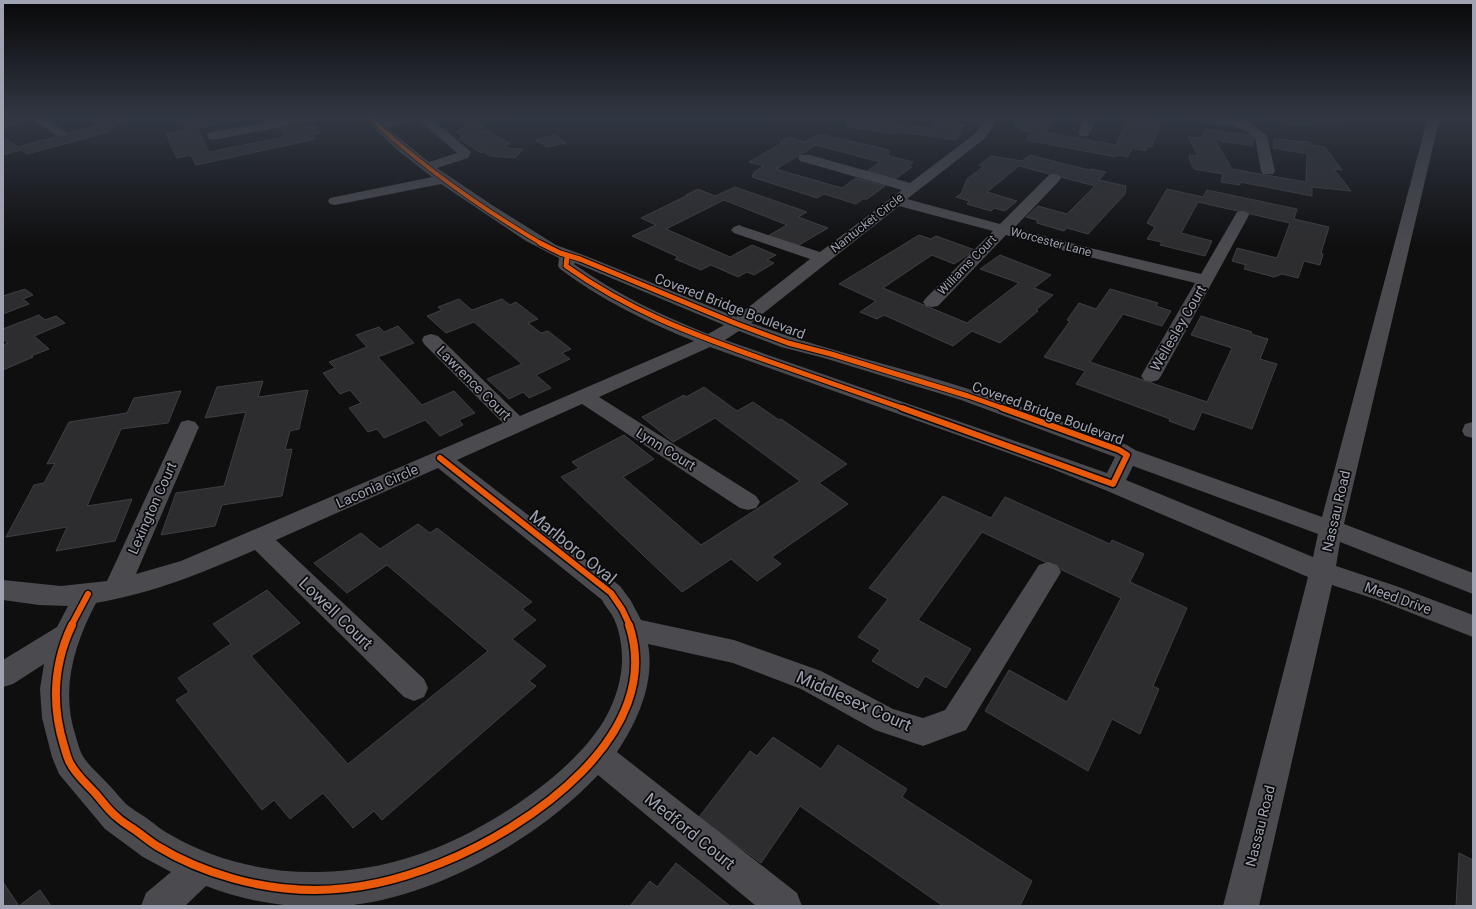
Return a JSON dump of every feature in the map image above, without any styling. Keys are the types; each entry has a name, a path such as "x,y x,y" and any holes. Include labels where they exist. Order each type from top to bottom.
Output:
{"street":[{"name":"Covered Bridge Boulevard","path":"417,159 443,179 523,231 567,257 580,259 737,324 788,343 831,354 968,396 1119,450 1128,455 1113,484"},
{"path":"426,167 453,159"},
{"path":"810,159 912,188"},
{"name":"Nantucket Circle","path":"737,324 753,314 777,293 949,159"},
{"path":"1266,159 1268,171"},
{"name":"Nassau Road","path":"1241,906 1322,572 1331,529 1423,159"},
{"name":"Williams Court","path":"932,302 1002,229 1054,178"},
{"path":"335,201 443,179"},
{"name":"Worcester Lane","path":"897,201 1082,251 1206,280"},
{"name":"Wellesley Court","path":"1151,376 1242,215"},
{"path":"739,230 822,258"},
{"path":"567,257 566,266 586,282 628,306 710,342 757,357 1058,463 1113,484"},
{"name":"Laconia Circle","path":"3,590 37,595 62,596 88,594 137,584 178,572 683,354 710,342 737,324"},
{"name":"Lawrence Court","path":"431,340 517,425"},
{"name":"Lynn Court","path":"583,396 748,502"},
{"name":"Lexington Court","path":"117,588 188,427"},
{"path":"1128,455 1217,489 1331,529 1473,584"},
{"name":"Marlboro Oval","path":"88,594 67,635 56,673 54,692 57,729 70,764 115,816 160,848 216,874 281,889 316,890 330,897 353,887 405,876 441,863 476,848 508,829 539,808 587,767 606,744 621,720 631,696 636,672 635,650 631,629 623,610 611,594 440,458"},
{"name":"Meed Drive","path":"1113,484 1322,572 1387,593 1473,626"},
{"name":"Lowell Court","path":"258,538 414,688"},
{"name":"Middlesex Court","path":"631,629 734,652 811,680 886,720 923,732 954,720 1048,572"},
{"path":"3,675 67,635"},
{"name":"Medford Court","path":"597,755 784,906"},
{"path":"159,906 202,867"}],"building":[{"path":"193,159 222,159 196,165"},
{"path":"753,159 792,159 776,169 842,188 856,178 885,186 867,199 863,199 856,204 824,194 817,198 752,177 754,172 764,166 749,162"},
{"path":"870,159 903,159 913,162 909,166 912,167 895,179 867,171 880,162"},
{"path":"986,159 1022,161 1024,159 1047,159 1089,170 1091,169 1106,172 1099,180 1126,186 1125,194 1088,234 1067,228 1064,231 1037,223 1037,220 1026,217 1038,206 1067,214 1095,186 1019,166 987,192 1017,201 1005,211 994,208 991,211 967,204 969,201 956,197 961,194 967,179 983,167 979,165"},
{"path":"1190,159 1226,159 1232,169 1306,182 1307,159 1334,159 1342,170 1334,169 1351,191 1312,187 1312,196 1240,182 1240,185 1221,182 1223,174 1194,169"},
{"path":"735,187 807,212 798,217 828,228 794,248 766,237 787,225 724,200 666,229 730,257 752,245 776,255 767,260 774,263 754,275 747,272 738,277 711,265 701,270 675,259 678,257 632,236 656,225 641,218 698,189 715,196"},
{"path":"1167,189 1203,197 1207,190 1297,209 1294,219 1329,227 1321,253 1323,254 1320,265 1304,261 1298,278 1282,274 1274,277 1244,269 1246,265 1232,261 1237,248 1277,258 1290,223 1198,202 1181,233 1212,241 1205,256 1160,245 1162,242 1147,239 1155,227 1147,223"},
{"path":"919,235 931,239 936,236 975,250 954,264 932,255 883,288 967,323 1019,283 980,269 1000,255 1051,275 1034,288 1053,295 1036,310 1038,311 1000,343 972,331 953,346 884,315 877,319 860,312 876,301 839,284"},
{"path":"25,289 33,295 23,299 29,304 3,314 3,296"},
{"path":"1110,289 1158,303 1156,306 1171,311 1162,326 1123,314 1090,362 1207,402 1232,348 1191,335 1201,316 1252,332 1251,334 1268,339 1260,359 1277,364 1252,429 1202,412 1194,430 1169,421 1170,419 1076,384 1085,371 1044,357 1070,321 1067,320 1079,303 1096,309"},
{"path":"459,299 472,310 502,299 510,305 516,302 538,319 528,323 541,333 548,331 571,349 562,353 570,359 536,375 551,388 529,398 523,392 509,399 487,379 522,364 474,322 446,333 427,316 442,310 438,307"},
{"path":"39,315 45,320 56,316 65,323 34,336 49,349 3,370 3,345 8,343 3,339 3,329"},
{"path":"398,326 414,343 378,357 422,405 454,391 475,413 459,420 463,425 440,436 425,420 384,438 377,429 368,432 349,408 361,403 350,390 340,394 323,373 335,368 329,362 367,347 356,335 379,327 384,332"},
{"path":"263,381 258,397 308,390 299,429 290,431 285,450 292,449 282,496 222,505 215,526 161,535 176,493 224,486 246,412 205,418 217,387"},
{"path":"704,387 737,411 753,402 779,420 781,419 847,464 819,483 848,504 772,557 781,564 757,581 731,559 682,592 561,477 579,468 572,462 624,435 654,459 623,477 701,545 800,481 715,418 673,442 642,417 684,395 686,397"},
{"path":"181,391 168,423 121,429 87,506 132,499 115,541 56,551 67,527 6,537 34,485 44,483 55,463 47,464 69,422 127,413 134,398"},
{"path":"943,496 991,518 1005,497 1110,544 1112,540 1144,554 1130,582 1187,608 1153,686 1159,689 1140,734 1112,719 1088,771 985,711 1009,670 1067,702 1121,598 982,532 918,620 971,649 946,688 925,676 918,688 872,661 880,650 858,637 888,599 869,588"},
{"path":"418,524 430,533 437,528 532,602 522,609 536,620 512,639 546,666 529,681 536,686 382,820 374,811 353,828 323,793 290,819 274,800 262,810 176,700 189,692 178,678 231,644 213,624 267,590 300,623 251,656 348,764 488,651 387,565 347,593 314,563 361,533 380,549"},
{"path":"773,737 821,769 838,745 907,789 902,797 1032,881 1020,906 943,906 800,806 761,863 699,817 750,751 757,756"},
{"path":"1459,853 1473,860 1473,906 1456,906"},
{"path":"676,863 730,906 630,906 650,881 657,887"},
{"path":"3,882 19,906 3,906"},
{"path":"40,890 51,906 19,906"}],"cycle path":[{"path":"418,159 469,197 551,249 560,253 580,259 737,324 788,343 831,354 968,396 1119,450 1127,455 1113,484 1058,463 732,349 682,330 633,308 610,295 566,266 567,257"},
{"path":"88,594 68,633 59,660 55,689 56,718 59,732 70,764 109,810 119,819 158,847 198,866 236,879 275,887 315,890 347,888 412,874 442,863 505,831 537,809 568,784 595,757 617,726 631,694 636,660 634,640 628,621 611,593 440,458"}]}
